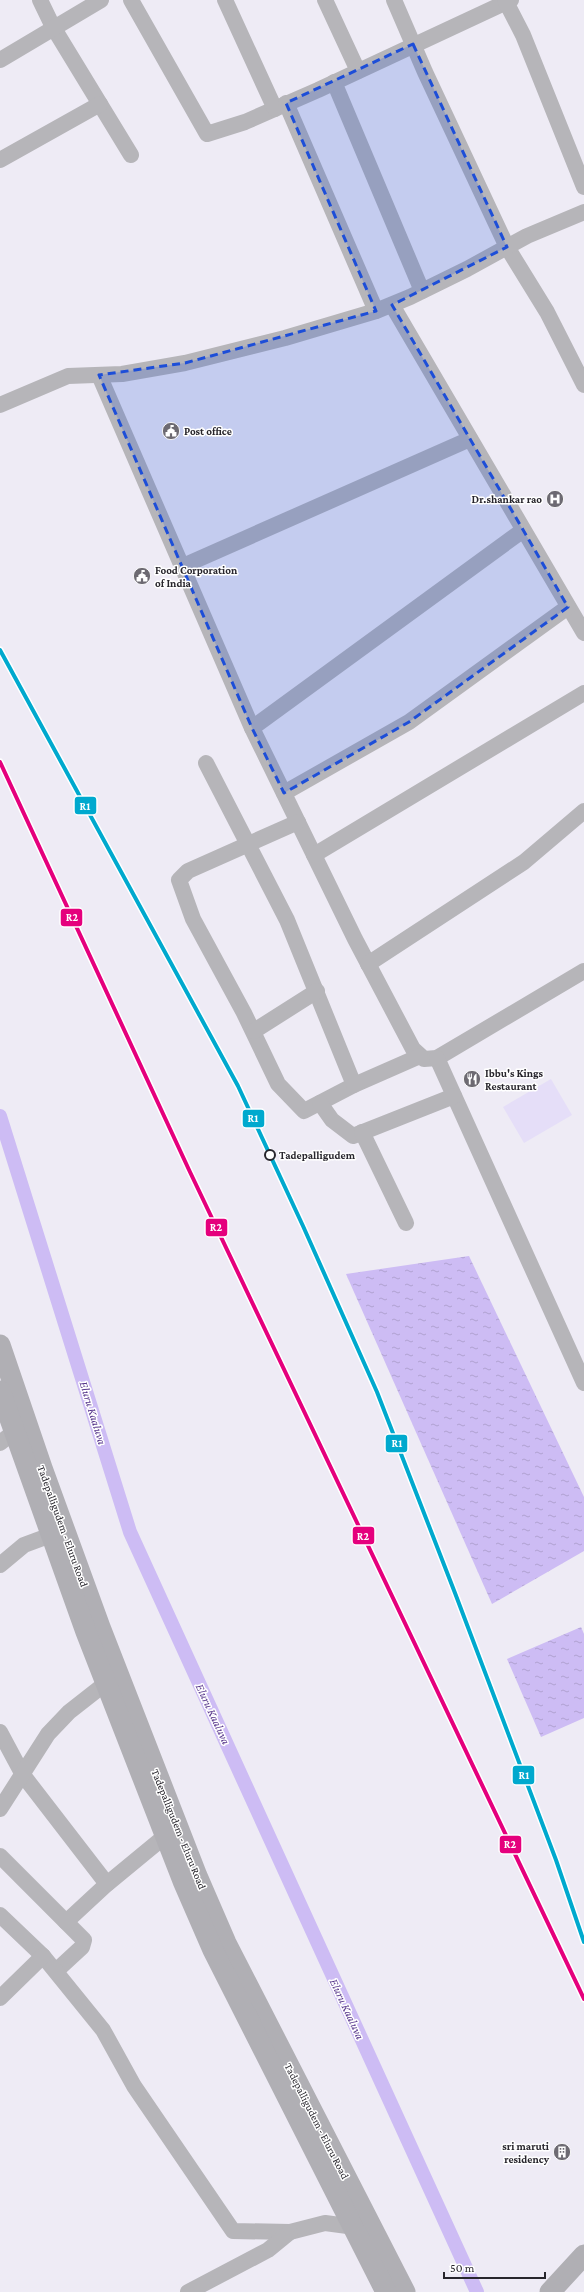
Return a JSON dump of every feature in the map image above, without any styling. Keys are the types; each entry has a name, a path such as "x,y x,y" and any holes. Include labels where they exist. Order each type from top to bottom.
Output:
{"main road":[{"name":"Tadepalligudem - Eluru Road","path":"0,1345 106,1683 164,1837 184,1862 405,2292"},
{"name":"Tadepalligudem - Eluru Road","path":"0,1392 7,1437 58,1533 141,1735 213,1950 355,2228 386,2292"},
{"path":"551,2291 584,2256"}],"street":[{"path":"40,0 53,27 131,155"},
{"path":"0,60 100,0"},
{"path":"131,0 207,134 245,122 507,1 524,35 584,187"},
{"path":"225,0 280,106 376,311"},
{"path":"325,0 358,71"},
{"path":"394,0 507,247 547,312 584,385"},
{"path":"334,82 422,291"},
{"path":"0,160 100,104"},
{"path":"0,405 68,376 122,374 185,363 285,338 376,311 422,291 527,236 584,212"},
{"path":"392,305 522,531 584,633"},
{"path":"99,375 252,728 368,964 413,1049 424,1060 437,1058 584,971"},
{"path":"183,566 470,439"},
{"path":"252,728 522,531"},
{"path":"284,793 409,722 568,607"},
{"path":"314,856 584,693"},
{"path":"206,763 287,920 354,1085"},
{"path":"368,964 524,862 584,811"},
{"path":"298,822 249,845 188,870 179,880 193,919 254,1031 280,1088 304,1111 354,1085 420,1056"},
{"path":"254,1031 317,992"},
{"path":"437,1058 584,1383"},
{"path":"320,1103 332,1120 353,1136 454,1096"},
{"path":"362,1132 406,1223"},
{"path":"0,1565 24,1545 58,1533"},
{"path":"0,1809 24,1775 48,1734 69,1712 106,1683"},
{"path":"0,1732 24,1775 107,1884"},
{"path":"66,1922 107,1884 164,1837"},
{"path":"0,1856 84,1940 82,1947 56,1971"},
{"path":"0,1915 43,1956 103,2030 134,2086 233,2231 290,2232 325,2223 355,2228"},
{"path":"0,1998 43,1956"},
{"path":"188,2292 268,2250 290,2232"}],"highlighted area":[{"path":"413,44 507,247 392,305 568,607 409,722 284,793 252,728 99,375 185,363 376,311 286,103"}],"shaded area":[{"path":"551,1079 572,1115 524,1143 503,1107"}],"water":[{"path":"469,1256 584,1497 584,1551 492,1604 346,1274"},
{"path":"581,1627 584,1634 584,1718 541,1737 507,1659"}],"waterway":[{"name":"Eluru Kaaluva","path":"0,1116 130,1532 477,2292"}],"railway":[{"path":"0,650 238,1086 303,1226 377,1392 556,1860 584,1942"}],"transit line":[{"name":"R1","path":"0,650 238,1086 303,1226 377,1392 556,1860 584,1942"},
{"name":"R2","path":"0,762 190,1172 584,1999"}],"place":[{"name":"Post office","path":"171,431"},
{"name":"Dr.shankar rao","path":"555,499"},
{"name":"Food Corporation of India","path":"142,576"},
{"name":"Ibbu's Kings Restaurant","path":"472,1079"},
{"name":"Tadepalligudem","path":"270,1155"},
{"name":"sri maruti residency","path":"562,2152"}]}
